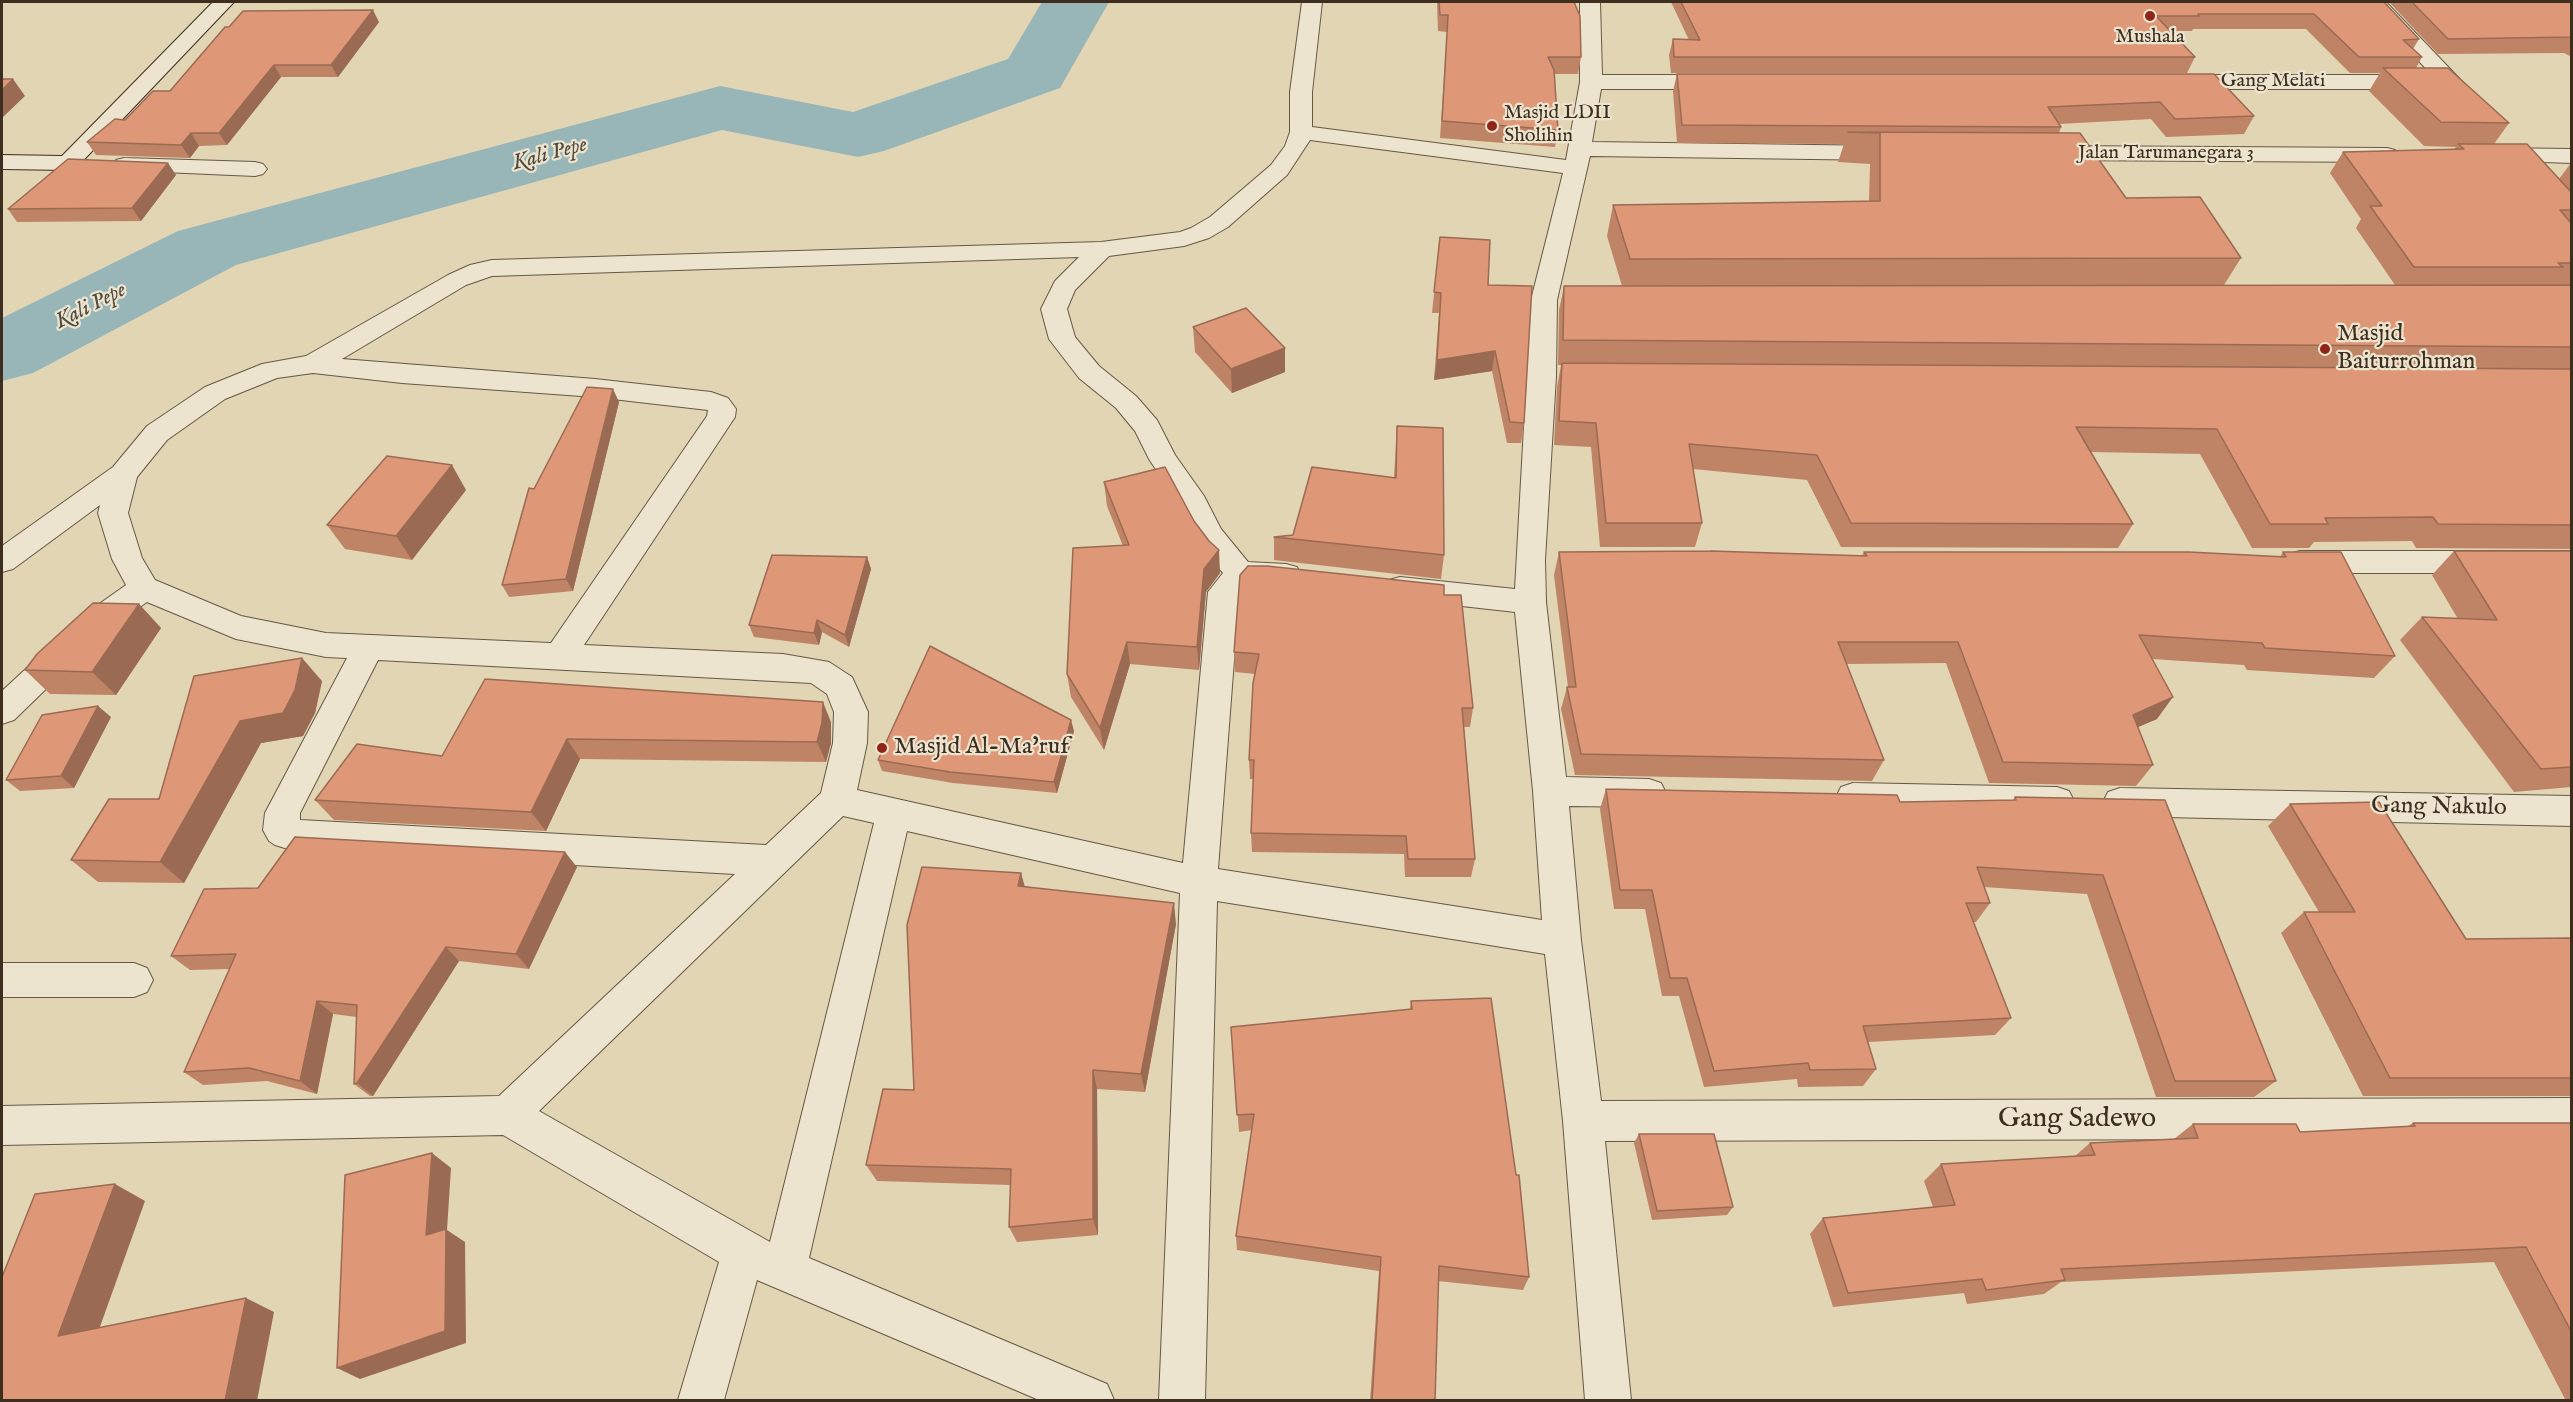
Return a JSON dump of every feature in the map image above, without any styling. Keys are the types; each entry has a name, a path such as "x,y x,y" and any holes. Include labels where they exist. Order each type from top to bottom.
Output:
{"street":[{"path":"69,163 224,2"},
{"path":"312,364 457,280 479,270 492,268 1088,249 1184,239 1209,227 1279,170 1291,156 1301,132 1301,92 1312,2"},
{"path":"1590,2 1592,82 1556,300 1554,376 1542,560 1530,602 1550,791 1562,940 1583,1121 1608,1401"},
{"path":"2375,2 2541,180"},
{"path":"1592,82 1747,82"},
{"name":"Gang Melati","path":"2152,82 2450,82"},
{"path":"1301,132 1578,159 1910,153"},
{"name":"Jalan Tarumanegara 3","path":"2029,153 2411,155"},
{"path":"2471,155 2571,156"},
{"path":"2,162 255,169"},
{"path":"1088,249 1064,287 1054,309 1062,339 1089,372 1126,402 1147,427 1163,459 1189,496 1209,535 1240,573"},
{"path":"2,561 123,474 157,433 215,393 272,370 312,364 402,374 605,389 711,401 718,404 722,409 721,417 560,656"},
{"path":"123,474 113,513 127,559 144,588 236,627 327,645 818,671 840,686 851,712 850,743 837,800 507,1115"},
{"path":"2272,561 2571,562"},
{"path":"1182,1401 1199,882 1224,591 1240,573 1267,573 1315,579"},
{"path":"1363,584 1530,602"},
{"path":"2,711 96,622 144,588"},
{"path":"369,646 283,813 281,830 288,834 773,861"},
{"path":"1550,791 1681,794"},
{"name":"Gang Nakulo","path":"1823,796 2571,810"},
{"path":"837,800 1199,882 1562,940"},
{"path":"785,1269 894,812"},
{"path":"2,980 134,980"},
{"path":"2,1126 507,1115 743,1252 1091,1401"},
{"name":"Gang Sadewo","path":"1583,1121 2571,1118"},
{"path":"701,1401 743,1252"}],"building":[{"path":"1439,2 1574,2 1580,16 1581,57 1548,57 1554,70 1558,130 1442,121 1448,15 1440,15"},
{"path":"1681,2 2384,2 2419,39 2403,40 2422,57 2359,57 2314,14 2198,14 2199,16 2156,16 2195,57 1674,57 1673,39 1700,40"},
{"path":"2412,2 2571,2 2571,37 2448,39"},
{"path":"373,10 331,65 274,65 219,133 191,133 181,145 87,142 115,119 125,120 153,91 170,91 225,27 229,27 243,11"},
{"path":"2383,68 2448,68 2509,123 2441,122"},
{"path":"1677,74 2214,74 2254,116 2175,119 2160,102 2048,107 2061,127 1682,125"},
{"path":"2,79 13,79 2,90"},
{"path":"1848,132 2080,133 2126,198 2200,197 2241,258 1630,259 1613,205 1880,201 1880,133"},
{"path":"2458,144 2527,144 2571,192 2571,210 2560,210 2571,223 2571,263 2558,263 2563,267 2414,267 2370,206 2382,206 2343,152 2464,149"},
{"path":"68,159 168,163 132,208 8,209"},
{"path":"1440,237 1490,240 1488,285 1532,286 1524,423 1510,422 1495,351 1437,360 1441,293 1434,292"},
{"path":"2571,285 2571,347 1563,340 1564,286"},
{"path":"1246,308 1285,348 1231,369 1193,327"},
{"path":"1562,363 2571,369 2571,525 2438,524 2433,517 2325,518 2328,524 2270,524 2217,429 2076,427 2133,524 1851,523 1817,455 1689,444 1702,523 1606,523 1596,423 1559,421"},
{"path":"587,387 613,389 566,579 502,585 529,488 534,489"},
{"path":"1397,426 1443,428 1444,555 1274,537 1293,535 1312,467 1396,478"},
{"path":"387,456 452,465 396,536 327,525"},
{"path":"1165,467 1194,521 1219,550 1204,569 1197,647 1127,642 1100,728 1067,674 1073,548 1129,545 1104,482"},
{"path":"1711,551 1867,556 1864,552 2189,552 2286,557 2283,552 2341,552 2395,656 2265,648 2262,643 2139,635 2173,697 2133,715 2153,765 2003,762 1958,642 1838,642 1884,760 1581,754 1567,687 1576,687 1559,552"},
{"path":"2454,551 2571,551 2571,767 2541,769 2422,617 2497,620"},
{"path":"772,555 867,557 845,635 817,620 814,633 749,625"},
{"path":"1248,566 1267,566 1444,585 1444,595 1461,595 1473,708 1462,708 1475,859 1408,859 1406,836 1251,833 1254,760 1249,760 1253,683 1259,654 1234,652 1240,575"},
{"path":"93,603 139,604 92,672 25,670 37,654"},
{"path":"930,646 1071,720 1054,782 950,772 878,760"},
{"path":"302,658 295,690 283,713 240,721 160,862 71,860 109,799 159,799 194,676"},
{"path":"485,679 823,702 822,723 817,742 567,739 531,812 315,800 357,744 442,756"},
{"path":"98,706 61,776 6,780 42,715"},
{"path":"1606,789 1897,795 1900,802 2016,800 2015,797 2165,800 2276,1081 2175,1081 2103,875 1977,867 1990,903 1966,903 2011,1018 1863,1026 1876,1069 1810,1070 1808,1063 1714,1071 1687,978 1670,978 1652,890 1620,890"},
{"path":"2379,802 2466,939 2571,938 2571,1078 2390,1078 2304,912 2355,912 2290,804"},
{"path":"295,837 565,852 516,954 446,947 357,1083 354,1084 357,1005 317,1001 300,1081 249,1068 184,1072 236,954 171,956 204,889 258,888"},
{"path":"922,867 1021,873 1018,886 1174,903 1141,1074 1093,1070 1093,1219 1009,1227 1011,1169 866,1165 883,1089 914,1090 907,925"},
{"path":"1491,998 1516,1175 1519,1175 1529,1277 1439,1266 1435,1401 1372,1401 1381,1257 1236,1236 1254,1114 1237,1115 1231,1027 1412,1009 1411,1001"},
{"path":"2413,1123 2571,1123 2571,1331 2526,1247 2061,1269 2065,1280 1986,1290 1982,1279 1848,1293 1823,1218 1955,1205 1941,1164 2095,1155 2090,1143 2198,1138 2193,1124 2296,1124 2300,1132 2415,1126"},
{"path":"1639,1134 1714,1134 1733,1207 1657,1211"},
{"path":"432,1153 426,1235 446,1229 445,1331 337,1368 345,1175"},
{"path":"115,1184 58,1336 246,1298 225,1401 2,1401 2,1277 35,1194"}],"waterway":[{"name":"Kali Pepe","path":"2,353 207,248 720,108 858,135 1035,73 1075,2"}],"place":[{"name":"Mushala","path":"2150,16"},
{"name":"Masjid LDII Sholihin","path":"1492,126"},
{"name":"Masjid Baiturrohman","path":"2325,349"},
{"name":"Masjid Al-Ma'ruf","path":"882,748"}]}
